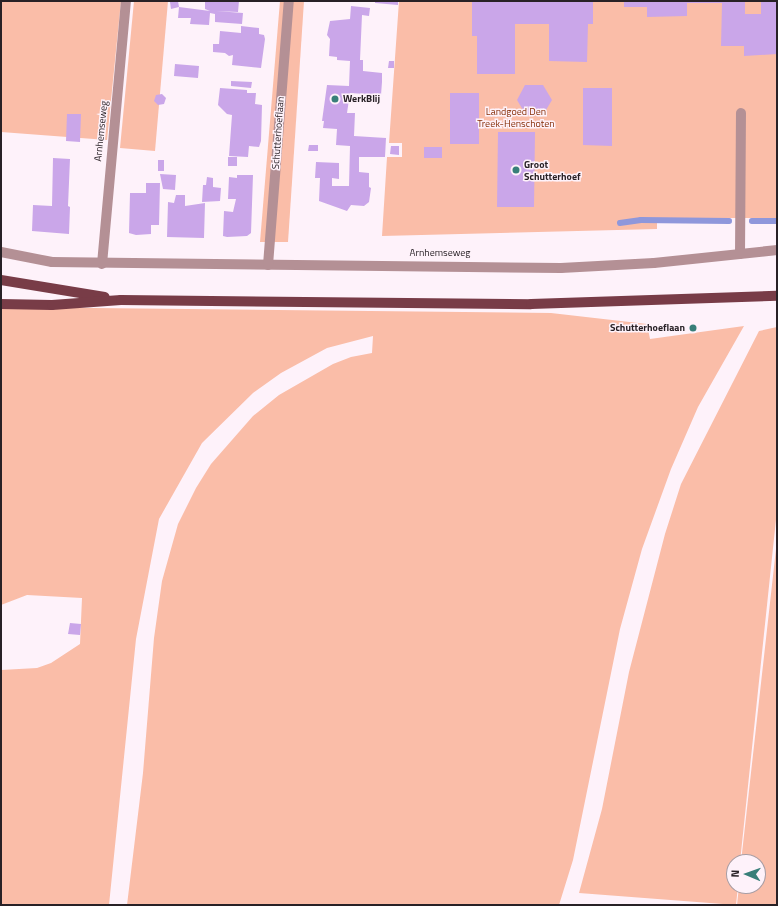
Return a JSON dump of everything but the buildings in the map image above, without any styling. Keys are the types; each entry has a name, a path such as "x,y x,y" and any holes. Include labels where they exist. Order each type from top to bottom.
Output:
{"main road":[{"path":"1,280 121,300"},
{"path":"1,304 52,305 121,300 530,304 777,296"}],"street":[{"name":"Arnhemseweg","path":"102,264 126,1"},
{"name":"Schutterhoeflaan","path":"268,265 288,1"},
{"path":"740,254 741,113"},
{"name":"Arnhemseweg","path":"1,252 52,262 102,264 598,267 777,250"}],"green space":[{"path":"1,1 121,1 107,140 1,132"},
{"path":"134,1 168,1 155,151 120,148"},
{"path":"280,1 304,1 288,242 260,242"},
{"name":"Landgoed Den Treek-Henschoten","path":"399,1 777,1 777,218 657,218 657,229 382,236 387,157 402,157 402,143 389,143"},
{"path":"1,307 551,313 647,324 650,339 744,326 698,407 671,469 642,549 620,629 573,860 559,905 127,905 143,773 154,638 162,581 178,524 196,488 211,464 253,416 279,395 333,364 351,357 372,353 373,336 327,348 281,373 253,393 202,443 159,519 136,639 109,905 1,905 1,670 37,668 51,663 80,644 82,598 27,595 1,605"},
{"path":"777,327 777,510 741,854 726,854 726,894 737,894 736,905 579,893 602,809 629,672 665,534 681,484 759,331"},
{"path":"777,540 777,905 737,905 738,894 766,894 766,854 742,854"}],"waterway":[{"path":"620,223 641,220 729,221"},
{"path":"752,221 777,221"}],"place":[{"name":"WerkBlij","path":"335,99"},
{"name":"Groot Schutterhoef","path":"516,170"},
{"name":"Schutterhoeflaan","path":"693,328"}]}
